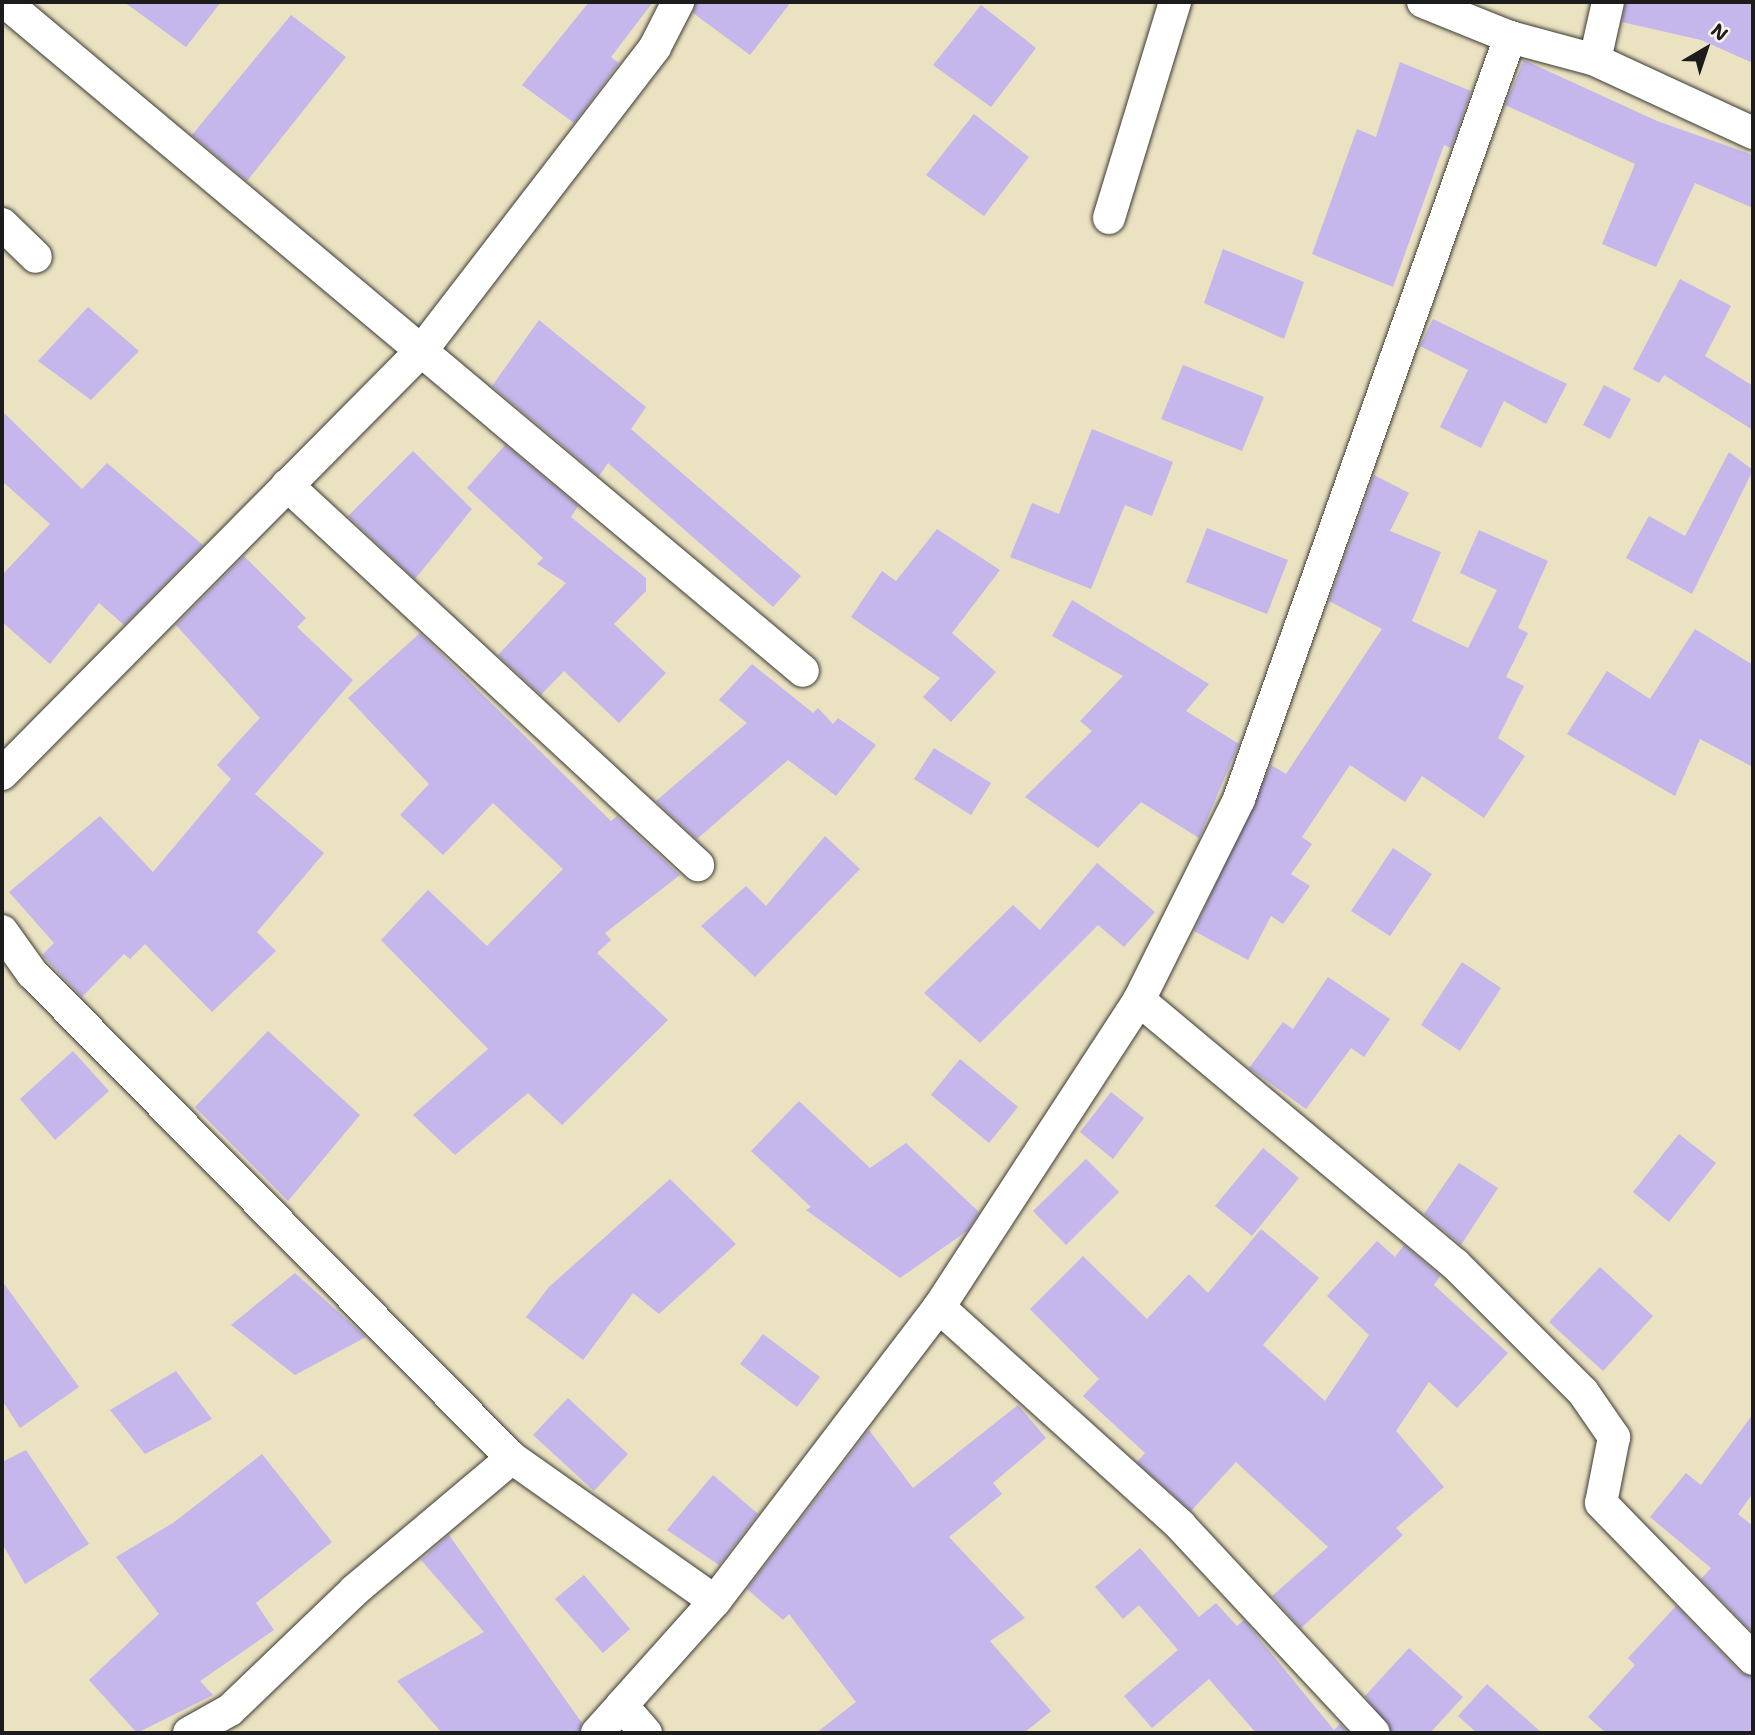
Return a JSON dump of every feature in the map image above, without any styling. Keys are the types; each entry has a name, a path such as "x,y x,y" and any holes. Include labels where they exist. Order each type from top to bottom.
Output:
{"street":[{"path":"5,2 803,671"},
{"path":"2,774 422,350 655,47 678,2"},
{"path":"1109,218 1175,2"},
{"path":"1423,2 1510,37 1595,60 1753,132"},
{"path":"1595,60 1608,2"},
{"path":"597,1733 715,1601 939,1307 1139,1000 1239,799 1510,37"},
{"path":"2,224 36,257"},
{"path":"287,485 698,865"},
{"path":"2,931 32,973 512,1458 715,1601"},
{"path":"1139,1000 1455,1264 1583,1392 1614,1437 1601,1503 1753,1659"},
{"path":"939,1307 1180,1525 1374,1733"},
{"path":"189,1733 230,1710 355,1590 512,1458"},
{"path":"622,1705 646,1733"}],"building":[{"path":"124,2 221,2 186,47"},
{"path":"589,2 653,2 611,57 619,63 574,123 522,85"},
{"path":"696,2 791,2 750,55 693,13"},
{"path":"1626,2 1753,2 1753,63 1701,40 1622,22"},
{"path":"981,5 1036,48 991,107 933,65"},
{"path":"291,15 346,57 247,181 192,135"},
{"path":"1524,60 1657,121 1753,155 1753,208 1695,183 1656,267 1602,244 1635,164 1505,105"},
{"path":"1400,62 1471,91 1451,148 1444,145 1393,287 1312,254 1357,129 1376,137"},
{"path":"974,114 1029,157 984,216 926,175"},
{"path":"1223,249 1304,282 1284,339 1204,303"},
{"path":"1680,279 1731,306 1705,356 1753,386 1753,430 1664,375 1659,383 1633,369"},
{"path":"88,307 139,351 91,400 38,361"},
{"path":"1433,319 1567,384 1546,424 1504,401 1481,448 1440,427 1468,370 1420,346"},
{"path":"539,320 646,407 631,429 801,576 773,607 608,463 599,476 492,386"},
{"path":"1183,365 1264,397 1242,451 1161,419"},
{"path":"1604,385 1631,399 1610,439 1583,425"},
{"path":"2,411 82,489 107,463 203,545 124,625 99,603 50,664 2,622 2,575 50,524 2,481"},
{"path":"1092,429 1173,462 1152,516 1125,505 1091,589 1010,557 1032,503 1059,514"},
{"path":"505,445 578,506 571,517 646,578 646,591 614,624 666,673 619,723 564,671 541,695 498,655 566,583 537,564 543,558 467,488"},
{"path":"413,451 472,509 415,579 348,516"},
{"path":"1729,452 1753,470 1692,594 1626,558 1649,516 1685,536"},
{"path":"1374,475 1409,493 1390,531 1441,552 1412,621 1468,648 1497,590 1460,573 1479,530 1548,561 1518,628 1528,633 1506,677 1524,686 1498,738 1525,756 1484,818 1422,776 1405,802 1350,765 1302,837 1312,844 1291,874 1310,886 1283,924 1271,916 1248,960 1194,931 1271,765 1286,774 1382,629 1329,601"},
{"path":"1207,528 1288,560 1267,614 1186,582"},
{"path":"937,529 1000,570 952,633 996,672 951,722 923,697 940,678 851,617 882,571 896,581"},
{"path":"244,556 306,618 297,627 353,680 255,794 324,853 257,932 276,951 212,1012 145,944 130,959 124,954 82,997 42,955 54,943 9,892 100,816 153,872 231,779 217,765 260,718 176,625"},
{"path":"1072,600 1209,684 1186,711 1239,744 1199,838 1141,802 1098,848 1025,797 1092,731 1080,721 1123,676 1052,636"},
{"path":"1695,629 1753,665 1753,767 1700,739 1675,796 1567,734 1607,671 1650,699"},
{"path":"420,633 611,821 617,816 680,875 605,933 611,940 597,953 668,1020 562,1125 528,1093 455,1155 413,1115 488,1049 381,940 428,890 487,946 563,869 493,803 443,855 400,815 429,784 348,698"},
{"path":"752,664 813,713 818,708 833,724 838,718 876,745 836,796 788,760 697,839 656,801 747,723 719,700"},
{"path":"934,748 991,783 971,815 914,779"},
{"path":"825,836 860,869 755,977 701,926 746,886 766,906"},
{"path":"1393,848 1432,874 1390,936 1351,911"},
{"path":"1097,863 1155,912 1124,947 1098,925 980,1043 924,993 1013,905 1040,930"},
{"path":"1462,962 1501,988 1460,1051 1421,1025"},
{"path":"1328,977 1390,1019 1364,1057 1351,1048 1306,1109 1249,1068 1283,1022 1293,1029"},
{"path":"268,1031 360,1115 288,1201 195,1107"},
{"path":"73,1051 109,1091 55,1140 20,1099"},
{"path":"960,1059 1018,1107 989,1143 931,1095"},
{"path":"1111,1092 1144,1118 1113,1159 1080,1132"},
{"path":"799,1101 870,1168 906,1143 979,1212 967,1231 900,1278 806,1210 811,1207 751,1151"},
{"path":"1679,1134 1716,1163 1669,1222 1633,1192"},
{"path":"1263,1148 1299,1178 1252,1236 1215,1206"},
{"path":"1086,1159 1119,1192 1066,1245 1033,1211"},
{"path":"1459,1163 1498,1188 1461,1245 1424,1214"},
{"path":"670,1179 736,1244 659,1314 633,1293 583,1360 526,1317 549,1287"},
{"path":"1261,1229 1319,1278 1263,1345 1325,1401 1369,1335 1327,1296 1377,1241 1395,1257 1404,1245 1440,1276 1434,1285 1508,1353 1457,1408 1429,1382 1396,1431 1444,1487 1396,1528 1403,1535 1301,1628 1272,1596 1328,1547 1236,1462 1191,1511 1137,1462 1145,1453 1083,1396 1099,1379 1030,1309 1083,1256 1147,1319 1189,1274 1208,1293"},
{"path":"1600,1267 1653,1316 1603,1371 1549,1322"},
{"path":"295,1273 366,1337 295,1375 231,1325"},
{"path":"2,1281 79,1387 20,1428 2,1400"},
{"path":"763,1334 820,1377 797,1407 740,1364"},
{"path":"176,1371 212,1419 145,1454 110,1410"},
{"path":"568,1398 628,1454 594,1491 533,1435"},
{"path":"1018,1405 1046,1438 993,1483 1002,1494 949,1537 1025,1618 990,1641 1051,1711 1024,1733 816,1733 856,1702 789,1614 783,1620 747,1589 869,1430 913,1488"},
{"path":"1753,1414 1753,1493 1738,1514 1753,1526 1753,1633 1701,1579 1711,1568 1650,1517 1686,1473 1701,1485"},
{"path":"26,1450 89,1544 25,1584 2,1543 2,1462"},
{"path":"262,1454 332,1542 256,1603 274,1630 200,1681 213,1695 137,1733 89,1680 159,1614 116,1557 173,1523"},
{"path":"713,1475 758,1514 719,1565 667,1530"},
{"path":"449,1535 582,1723 579,1733 442,1733 397,1681 484,1632 421,1560"},
{"path":"1140,1548 1199,1617 1216,1603 1237,1626 1244,1620 1334,1730 1340,1724 1349,1733 1256,1733 1209,1679 1152,1728 1124,1696 1178,1650 1139,1605 1123,1619 1095,1587"},
{"path":"584,1575 630,1629 603,1653 555,1599"},
{"path":"1676,1606 1740,1672 1753,1677 1753,1733 1606,1733 1588,1717 1635,1665 1628,1658"},
{"path":"1409,1648 1463,1697 1430,1733 1392,1733 1365,1696"},
{"path":"1487,1684 1542,1733 1477,1733 1458,1716"}]}
